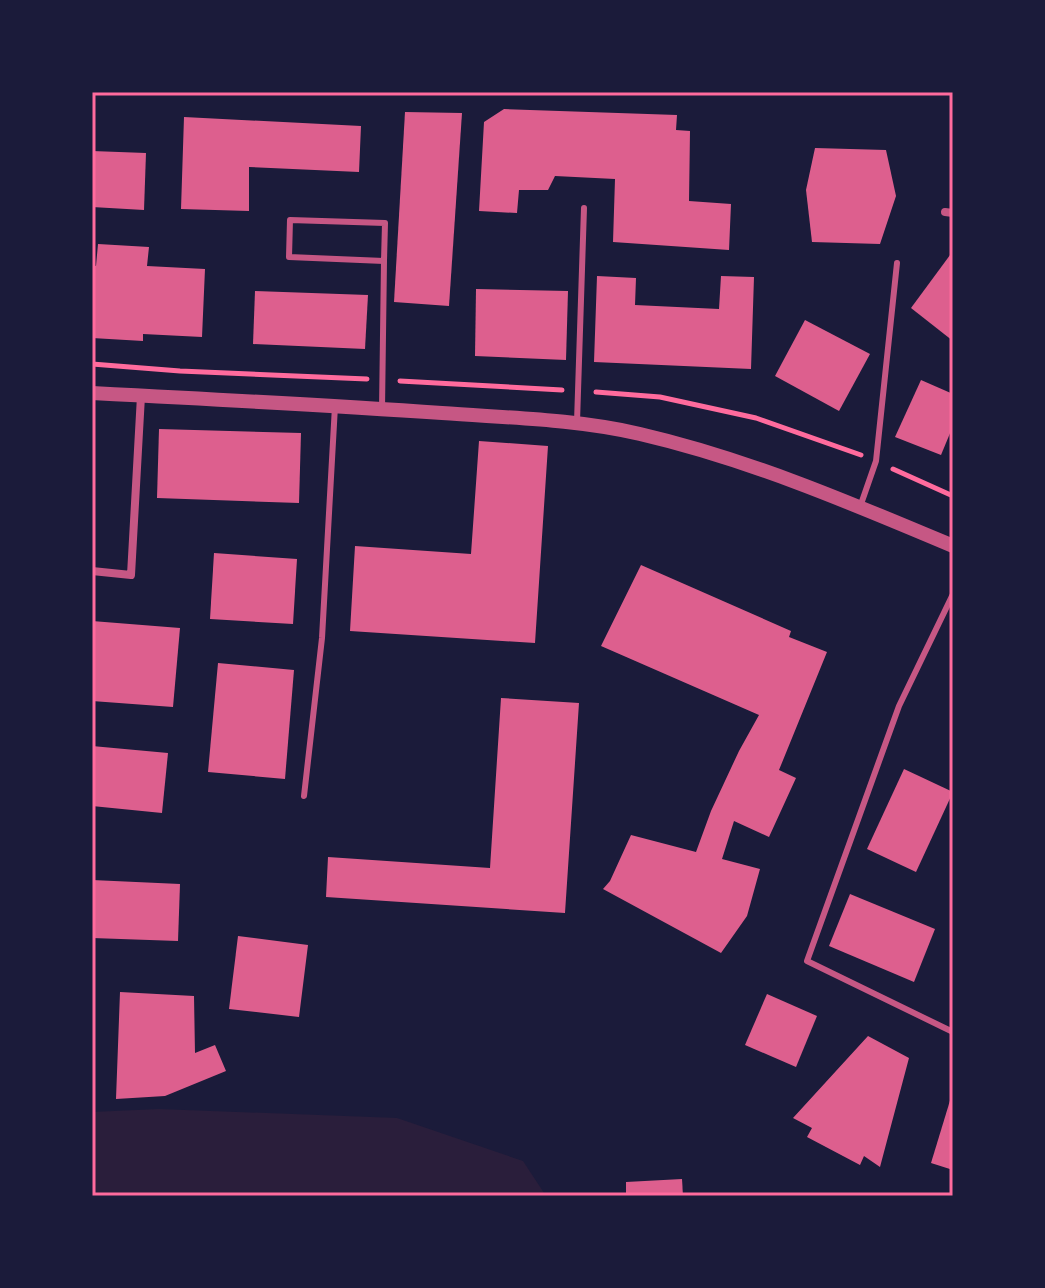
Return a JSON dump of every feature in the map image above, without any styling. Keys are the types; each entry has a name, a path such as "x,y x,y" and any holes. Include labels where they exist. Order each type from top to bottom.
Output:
{"street":[{"path":"92,393 577,422 686,446 816,489 953,546"},
{"path":"92,571 131,575 141,396"}],"lane":[{"path":"577,422 584,208"},
{"path":"382,409 385,223 290,220 289,257 384,261"},
{"path":"860,507 876,461 897,263"},
{"path":"304,796 322,638 335,406"},
{"path":"953,594 899,706 807,961 953,1032"}],"shaded area":[{"path":"159,1109 397,1118 523,1161 546,1196 92,1196 92,1112"}],"building":[{"path":"504,109 677,115 676,130 690,131 689,201 731,204 729,250 613,242 615,179 555,176 548,190 519,190 517,213 479,211 484,122"},
{"path":"405,112 462,113 449,306 394,302"},
{"path":"184,117 361,126 359,172 249,167 249,211 181,209"},
{"path":"815,148 886,150 896,196 880,244 812,242 806,190"},
{"path":"92,151 146,153 144,210 92,207"},
{"path":"98,244 149,247 147,266 205,269 202,337 143,334 143,341 92,338 92,265 96,266"},
{"path":"953,251 953,341 911,308"},
{"path":"597,276 636,278 635,305 719,309 721,276 754,277 751,369 594,362"},
{"path":"476,289 568,291 566,360 475,356"},
{"path":"255,291 368,295 365,349 253,344"},
{"path":"805,320 870,354 839,411 775,376"},
{"path":"921,380 953,394 953,426 941,455 895,437"},
{"path":"159,429 301,433 299,503 157,498"},
{"path":"479,441 548,446 535,643 350,631 355,546 471,554"},
{"path":"214,553 297,559 293,624 210,619"},
{"path":"641,565 791,631 789,637 827,652 779,770 796,778 769,837 734,821 722,859 760,869 747,916 721,953 603,889 610,881 631,835 696,852 711,811 759,715 601,646"},
{"path":"92,621 180,628 173,707 92,701"},
{"path":"218,663 294,670 285,779 208,772"},
{"path":"501,698 579,703 565,913 326,897 328,857 490,868"},
{"path":"92,746 168,753 162,813 92,806"},
{"path":"904,769 953,792 916,872 867,849"},
{"path":"92,880 180,884 178,941 92,938"},
{"path":"850,894 935,929 914,982 829,946"},
{"path":"238,936 308,945 299,1017 229,1009"},
{"path":"120,992 194,996 195,1053 215,1045 226,1071 165,1096 116,1099"},
{"path":"767,994 817,1016 796,1067 745,1045"},
{"path":"868,1036 909,1058 880,1167 864,1156 860,1165 807,1137 812,1128 793,1118"},
{"path":"953,1094 953,1170 931,1163"},
{"path":"682,1179 683,1196 626,1196 626,1182"}]}
